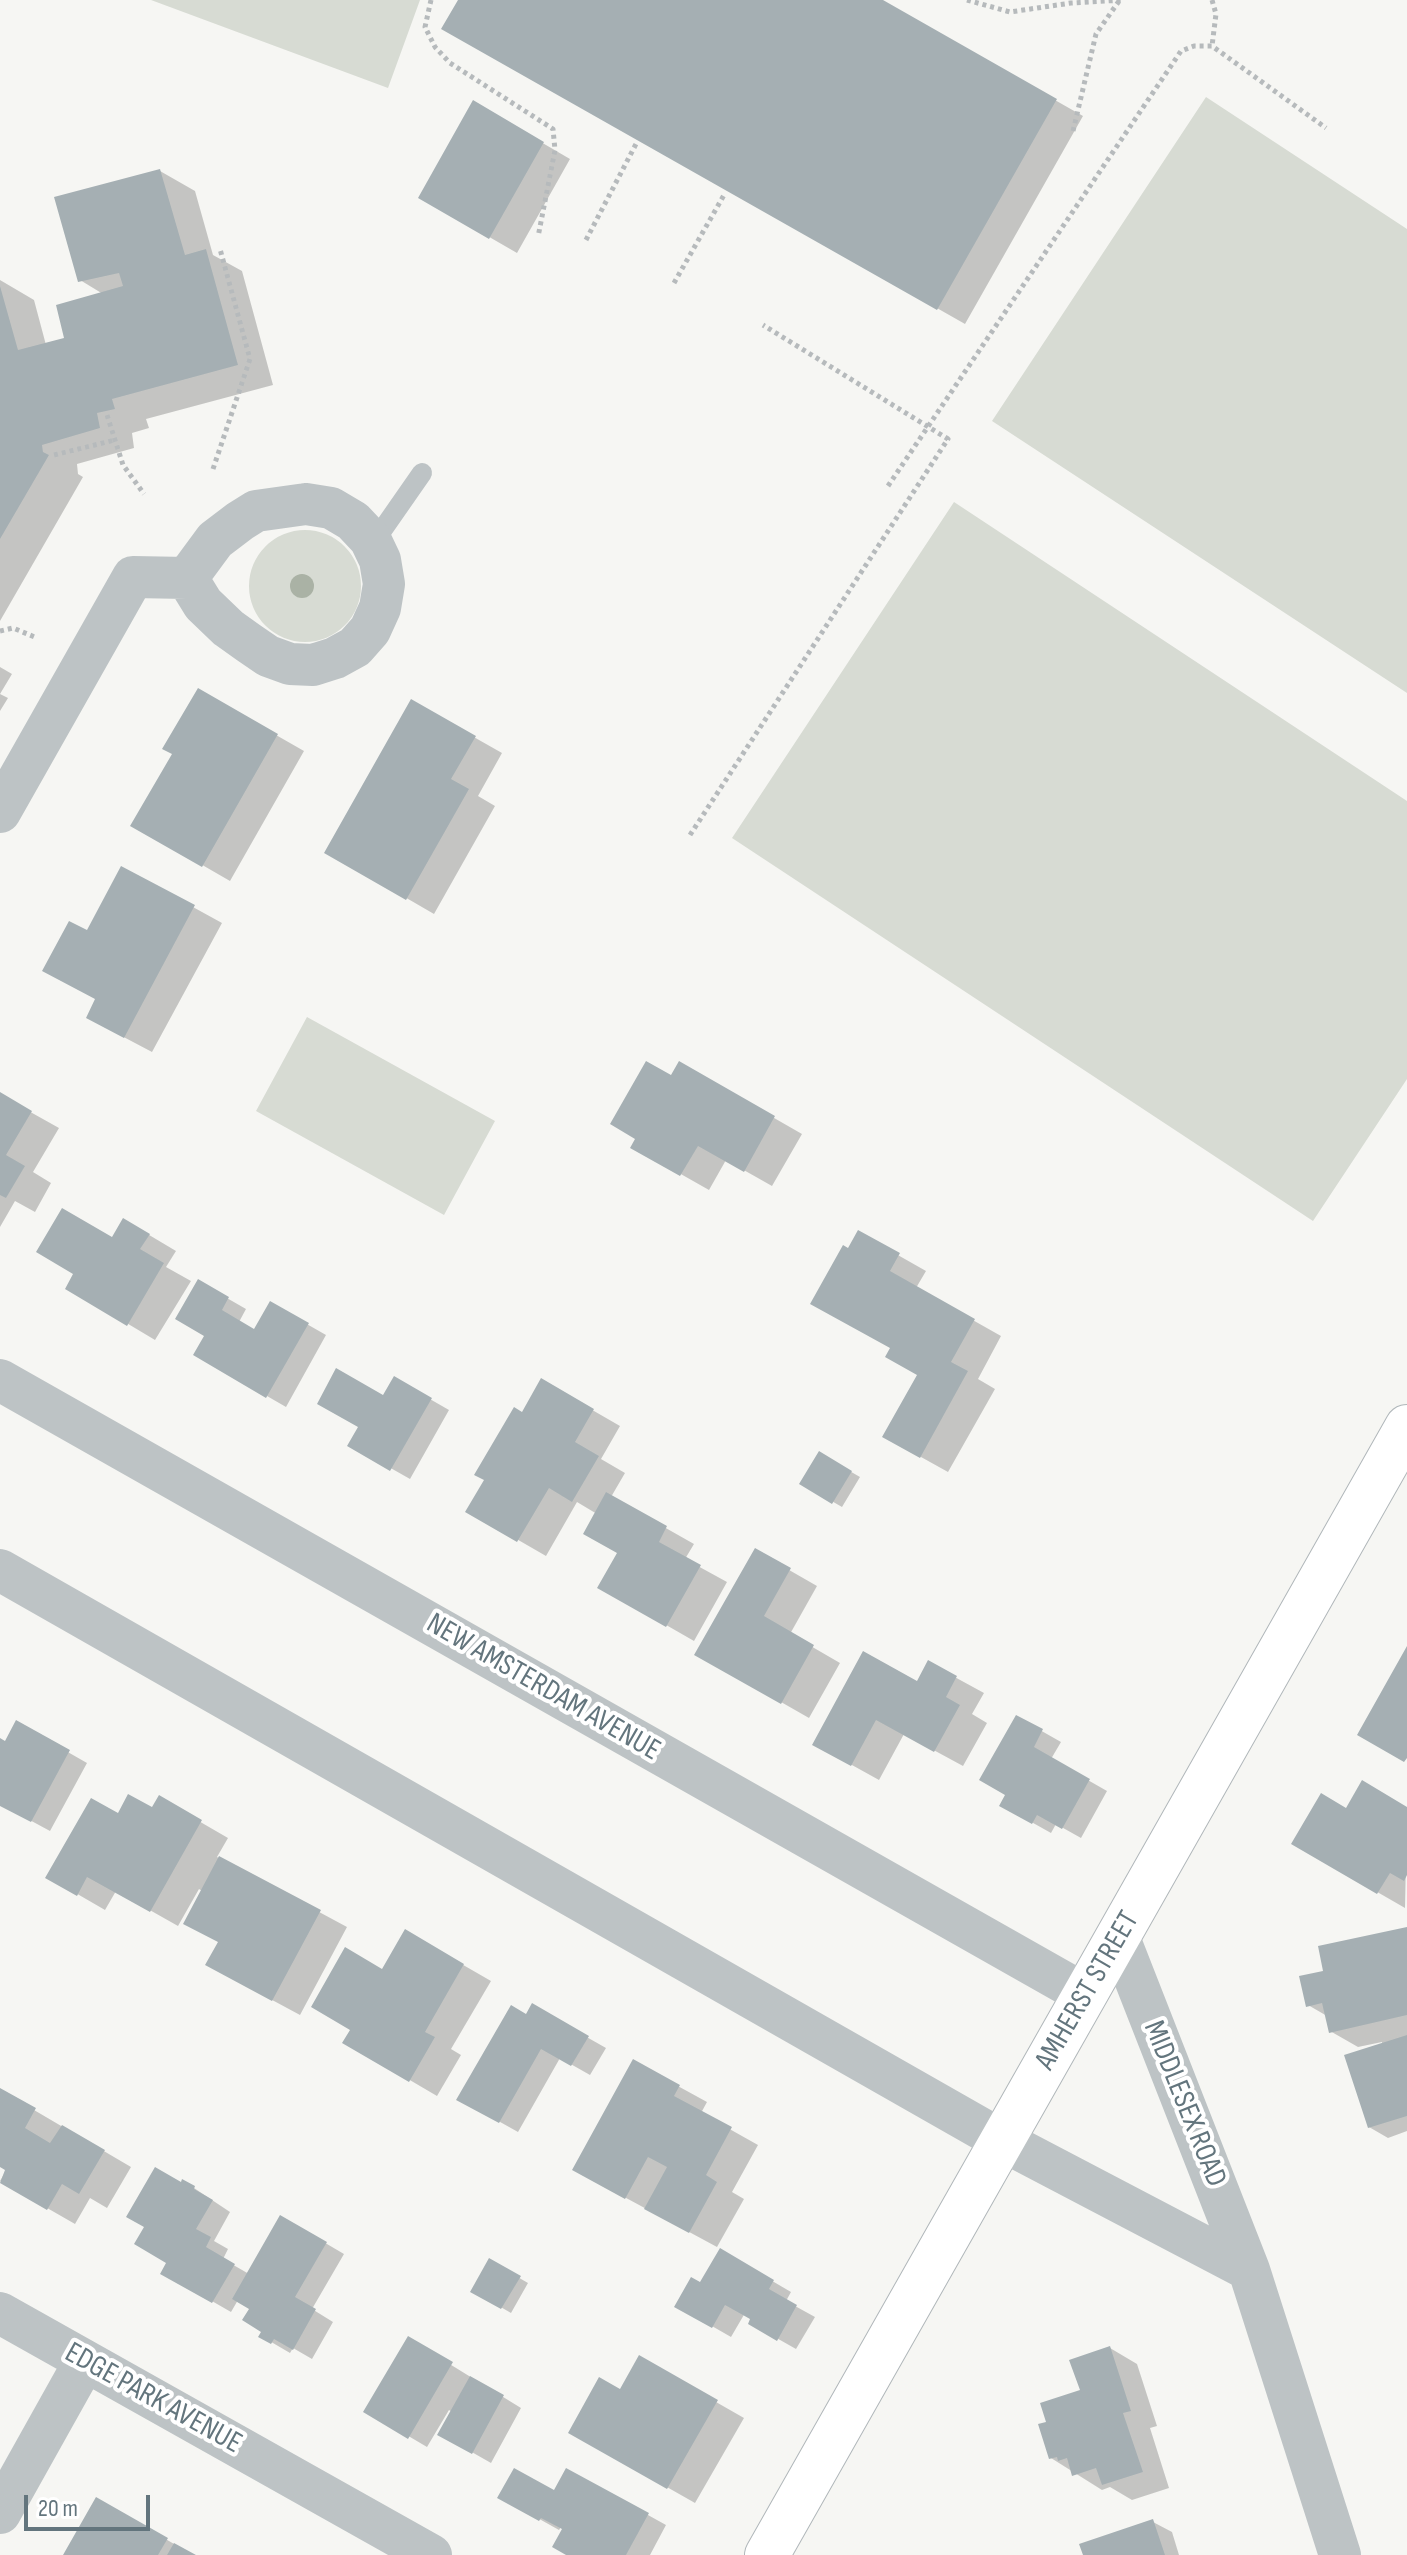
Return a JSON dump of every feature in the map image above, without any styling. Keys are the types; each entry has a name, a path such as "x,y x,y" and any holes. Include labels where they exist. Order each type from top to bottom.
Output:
{"street":[{"path":"306,504 331,508 353,521 370,539 380,560 384,584 380,608 370,630 355,647 313,665 290,664 268,656 249,643 203,604 187,578 215,540 256,511 306,504"},
{"path":"0,812 133,577 187,578"},
{"name":"NEW AMSTERDAM AVENUE","path":"0,1380 1086,1995"},
{"name":"AMHERST STREET","path":"767,2555 1407,1427"},
{"path":"0,1570 1001,2140 1249,2270"},
{"name":"MIDDLESEX ROAD","path":"1119,1938 1249,2270 1340,2555"},
{"name":"EDGE PARK AVENUE","path":"0,2313 431,2555"},
{"path":"0,2513 85,2361"}],"lane":[{"path":"370,539 383,529 422,473"}],"path":[{"path":"431,0 425,27 435,47 450,63 553,129 555,150 538,237"},
{"path":"967,0 1010,12 1121,0"},
{"path":"1073,131 1096,34 1121,0"},
{"path":"1212,0 1216,14 1212,46"},
{"path":"888,486 1181,51 1194,46 1212,46 1326,128"},
{"path":"586,240 636,144"},
{"path":"674,283 724,195"},
{"path":"213,469 250,359 220,249"},
{"path":"219,285 229,281"},
{"path":"229,318 238,315"},
{"path":"690,835 948,439 763,325"},
{"path":"107,415 123,465 144,494"},
{"path":"54,455 115,440"},
{"path":"0,631 13,628 37,638"}],"shaded area":[{"path":"151,0 420,0 388,88"},
{"path":"1206,97 1407,229 1407,693 992,421"},
{"path":"954,502 1407,801 1407,1079 1313,1221 732,838"},
{"path":"305,530 327,534 345,546 357,564 361,586 357,608 345,626 327,638 305,642 283,638 265,626 253,608 249,586 253,564 265,546 283,534"},
{"path":"307,1017 495,1121 444,1215 256,1111"}],"building":[{"path":"458,0 883,0 1057,99 937,310 441,29"},
{"path":"473,100 544,142 489,239 418,198"},
{"path":"160,169 185,255 206,249 238,365 112,399 115,409 97,413 100,428 42,445 43,452 49,455 0,539 0,286 18,350 64,338 56,305 123,286 119,273 78,282 54,197"},
{"path":"198,688 278,734 202,867 130,826 172,754 162,749"},
{"path":"411,699 476,736 451,779 469,789 406,900 324,853"},
{"path":"121,866 195,905 124,1038 86,1018 95,999 42,971 69,921 87,930"},
{"path":"646,1061 671,1075 679,1061 775,1116 744,1172 698,1146 680,1176 630,1148 635,1139 610,1124"},
{"path":"0,1092 32,1111 6,1155 25,1166 6,1198 0,1195"},
{"path":"62,1208 112,1237 123,1218 150,1234 140,1249 164,1263 127,1326 65,1289 73,1274 36,1252"},
{"path":"858,1230 900,1253 890,1271 975,1319 951,1362 968,1371 920,1458 882,1437 917,1375 885,1357 890,1348 810,1304 843,1245 848,1248"},
{"path":"198,1279 229,1297 222,1310 254,1329 270,1301 309,1323 266,1398 193,1355 204,1336 175,1319"},
{"path":"336,1368 383,1395 394,1376 432,1398 390,1471 347,1446 358,1427 317,1404"},
{"path":"541,1378 594,1409 575,1442 599,1456 572,1502 549,1488 517,1542 465,1512 484,1480 474,1475 514,1407 522,1412"},
{"path":"819,1451 852,1471 832,1504 799,1484"},
{"path":"606,1492 667,1526 659,1542 701,1565 666,1627 597,1588 617,1553 583,1534"},
{"path":"755,1548 791,1568 764,1616 814,1645 781,1704 694,1655"},
{"path":"1407,1646 1407,1758 1404,1762 1357,1735"},
{"path":"863,1651 917,1681 928,1660 957,1676 946,1697 960,1705 934,1752 876,1720 851,1766 812,1745"},
{"path":"1016,1715 1043,1729 1034,1747 1090,1779 1062,1829 1037,1815 1032,1824 999,1806 1005,1795 979,1780"},
{"path":"16,1720 70,1750 31,1822 0,1806 0,1738 5,1741"},
{"path":"1362,1780 1407,1807 1407,1875 1404,1881 1390,1873 1377,1894 1291,1844 1321,1793 1346,1808"},
{"path":"128,1794 152,1807 159,1795 202,1820 150,1912 87,1877 77,1896 45,1878 91,1798 118,1813"},
{"path":"219,1856 321,1910 272,2001 205,1965 218,1942 183,1924"},
{"path":"1407,1927 1407,2015 1329,2033 1322,2003 1306,2007 1299,1976 1323,1971 1318,1946"},
{"path":"405,1929 464,1964 425,2032 435,2037 409,2082 342,2043 350,2030 311,2007 345,1947 382,1969"},
{"path":"532,2003 589,2036 571,2066 541,2049 499,2123 456,2100 511,2005 526,2014"},
{"path":"1407,2035 1407,2116 1368,2128 1344,2055"},
{"path":"633,2059 680,2085 674,2096 732,2127 706,2175 717,2182 689,2233 644,2209 667,2167 648,2157 625,2199 572,2170"},
{"path":"0,2088 36,2108 25,2128 50,2143 62,2125 105,2150 79,2194 62,2184 47,2210 0,2183 5,2170 0,2167"},
{"path":"155,2167 195,2186 194,2189 213,2200 196,2229 211,2237 206,2247 235,2264 212,2303 160,2274 166,2263 134,2244 144,2227 126,2217"},
{"path":"280,2215 327,2242 295,2297 316,2309 293,2350 274,2339 271,2344 258,2337 261,2332 242,2320 249,2309 232,2299"},
{"path":"720,2248 774,2280 769,2289 797,2305 777,2341 748,2324 750,2319 725,2305 712,2328 674,2307 691,2277 700,2282"},
{"path":"489,2258 521,2276 501,2309 470,2292"},
{"path":"408,2336 453,2362 408,2439 363,2412"},
{"path":"1110,2346 1131,2411 1123,2413 1143,2472 1102,2485 1096,2468 1072,2476 1067,2458 1058,2461 1057,2457 1049,2459 1038,2424 1046,2422 1040,2403 1080,2390 1069,2360"},
{"path":"639,2355 718,2400 667,2489 568,2433 599,2377 620,2389"},
{"path":"470,2376 504,2395 472,2454 437,2435"},
{"path":"514,2468 554,2490 566,2468 649,2513 626,2555 566,2555 552,2547 562,2529 541,2518 539,2521 497,2498"},
{"path":"96,2497 168,2538 158,2555 63,2555"},
{"path":"1153,2519 1165,2555 1083,2555 1079,2544"},
{"path":"174,2543 196,2555 167,2555"}]}
